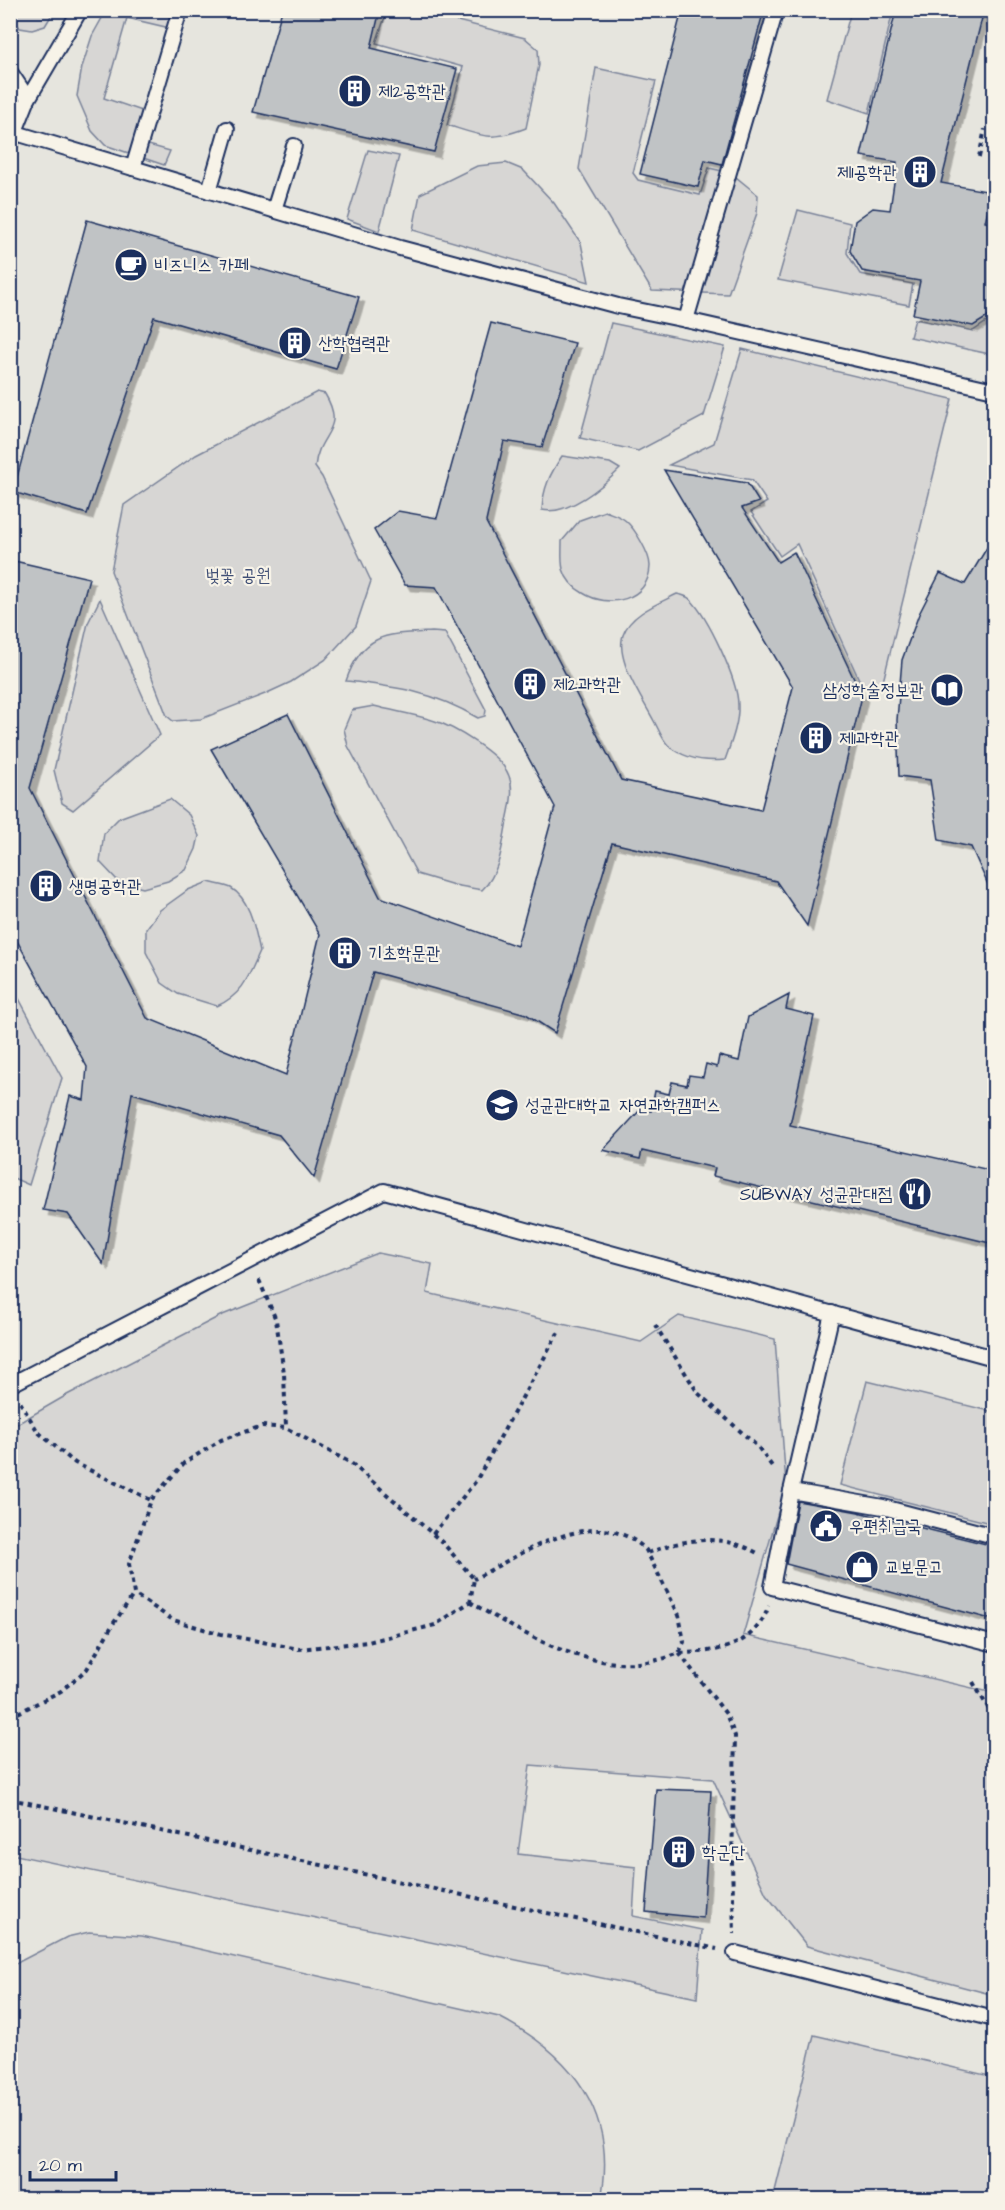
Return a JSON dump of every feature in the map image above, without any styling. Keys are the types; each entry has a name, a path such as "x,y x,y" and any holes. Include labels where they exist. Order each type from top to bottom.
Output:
{"lane":[{"path":"80,10 28,99 13,138 133,168 400,248 618,306 994,390"},
{"path":"133,168 180,10"},
{"path":"686,320 776,10"},
{"path":"10,72 28,99"},
{"path":"209,191 227,129"},
{"path":"274,210 294,146"},
{"path":"13,1390 251,1260 384,1191 994,1358"},
{"path":"832,1313 791,1491 772,1587 990,1643"},
{"path":"791,1491 883,1507 994,1536"},
{"path":"735,1953 994,2019"}],"path":[{"path":"979,157 985,129"},
{"path":"251,1260 276,1320 284,1373 285,1428"},
{"path":"655,1325 698,1393 758,1447 791,1491"},
{"path":"433,1534 476,1481 558,1333"},
{"path":"13,1390 38,1432 75,1463 151,1500"},
{"path":"10,1717 61,1691 87,1669 113,1624 134,1594 129,1564 151,1500 184,1463 221,1440 262,1426 285,1428 351,1462 433,1534 474,1579"},
{"path":"474,1579 575,1531 602,1528 616,1532 640,1544 648,1553 679,1615 684,1642 679,1653"},
{"path":"470,1602 512,1628 540,1640 593,1660 620,1665 652,1662 679,1653 714,1651 743,1641 755,1630 766,1614 772,1598 772,1587 767,1565 759,1554 727,1540 700,1539 666,1546 648,1553"},
{"path":"134,1594 173,1620 221,1634 298,1649 368,1642 435,1625 470,1602 474,1579"},
{"path":"10,1799 735,1953 732,1862 735,1736 721,1707 679,1653"},
{"path":"973,1682 994,1718"}],"shaded area":[{"name":"성균관대학교 자연과학캠퍼스","path":"11,11 994,11 994,2199 11,2199"}],"green space":[{"path":"10,11 54,11 45,26 32,30 20,28"},
{"path":"106,11 174,11 170,28 127,18 104,98 154,115 145,144 170,151 164,165 105,145 92,131 77,96 82,67 92,36"},
{"path":"387,11 418,11 525,38 538,49 539,65 526,128 503,135 486,136 447,125 463,67 376,43"},
{"path":"851,11 893,11 869,113 827,99"},
{"path":"596,68 656,81 633,173 638,180 700,195 709,168 731,173 758,195 757,213 728,294 652,291 579,169"},
{"path":"368,150 399,156 379,231 347,219"},
{"path":"506,163 523,170 554,203 581,243 589,282 413,230 420,194 477,166"},
{"path":"798,210 850,223 847,253 860,274 913,284 909,305 778,280"},
{"path":"994,317 994,355 910,337 915,319 973,331"},
{"path":"611,323 725,347 704,416 638,451 580,438"},
{"path":"742,349 952,399 881,690 863,688 797,544 780,556 751,512 767,502 752,480 669,465 714,443"},
{"name":"벚꽃 공원","path":"317,392 325,394 333,416 332,424 317,455 315,467 322,477 371,581 356,626 325,660 291,682 201,719 173,721 167,716 111,571 124,505 196,455"},
{"path":"562,456 610,463 620,469 595,491 574,504 563,509 542,510 548,482"},
{"path":"605,511 622,518 630,525 645,549 650,566 648,578 643,587 625,599 615,601 593,598 580,591 566,576 562,563 562,541 580,520"},
{"path":"677,594 690,599 705,620 721,649 733,680 738,712 725,760 695,758 681,754 668,745 626,668 622,645 623,635 627,628 638,615"},
{"path":"100,599 160,735 73,810 62,803 54,770 88,623"},
{"path":"445,633 486,710 485,716 478,718 445,702 414,692 346,681 360,653 369,644 389,635"},
{"path":"374,706 425,718 452,728 476,742 505,768 511,782 510,808 499,860 488,884 482,890 454,885 417,874 348,746 344,729 352,710"},
{"path":"170,799 189,815 199,836 196,849 186,870 168,881 143,888 119,882 100,862 104,833 119,818"},
{"path":"208,882 231,888 238,893 248,908 260,951 240,990 217,1006 178,994 162,983 146,952 146,929 160,910 188,890"},
{"path":"10,982 62,1078 29,1185 11,1177"},
{"path":"378,1253 432,1264 427,1293 641,1342 679,1316 775,1339 786,1484 743,1635 994,1693 994,1995 807,1946 766,1894 713,1779 530,1765 518,1854 636,1867 633,1916 702,1930 697,1998 11,1854 10,1428 67,1395 220,1316"},
{"path":"867,1381 994,1412 994,1524 840,1485"},
{"path":"89,1932 142,1936 499,2017 525,2032 549,2050 584,2090 596,2114 603,2140 605,2168 601,2199 11,2199 11,1966 67,1937"},
{"path":"814,2035 994,2077 994,2199 773,2199"}],"building":[{"name":"제2공학관","path":"282,10 380,10 371,48 457,69 434,152 253,112"},
{"path":"682,10 764,10 722,164 705,160 698,187 640,174"},
{"name":"제1공학관","path":"896,10 984,10 941,183 992,192 985,222 994,224 994,313 973,326 913,314 920,281 862,271 850,251 855,221 873,208 890,210 897,162 861,156"},
{"name":"산학협력관","path":"87,220 359,297 336,369 154,317 87,514 13,492"},
{"path":"491,323 575,343 542,447 504,441 486,522 621,780 761,810 793,687 664,470 747,483 759,502 742,508 778,562 794,552 862,696 807,926 776,881 612,843 555,1033 526,1014 373,972 314,1178 279,1135 132,1093 103,1264 68,1214 43,1210 70,1096 84,1100 87,1067 10,928 10,560 89,578 30,788 147,1018 286,1075 320,934 211,749 288,714 380,897 517,946 555,807 436,587 405,585 374,530 398,511 437,518"},
{"name":"삼성학술정보관","path":"994,536 994,898 971,847 939,840 930,780 899,776 897,720 902,660 919,614 940,573 965,584"},
{"path":"789,995 786,1009 814,1016 790,1125 994,1171 994,1244 713,1176 715,1168 642,1151 640,1159 603,1150 641,1109 651,1111 655,1091 669,1094 672,1082 687,1085 689,1075 703,1077 706,1064 717,1067 719,1056 739,1061 748,1017"},
{"path":"798,1501 858,1512 994,1546 994,1620 786,1564"},
{"name":"학군단","path":"656,1789 711,1791 703,1918 646,1912"}],"place":[{"name":"제2공학관","path":"355,91"},
{"name":"제1공학관","path":"920,172"},
{"name":"비즈니스 카페","path":"131,265"},
{"name":"산학협력관","path":"295,343"},
{"name":"제2과학관","path":"530,684"},
{"name":"삼성학술정보관","path":"947,690"},
{"name":"제1과학관","path":"816,738"},
{"name":"생명공학관","path":"46,886"},
{"name":"기초학문관","path":"345,953"},
{"name":"성균관대학교 자연과학캠퍼스","path":"502,1105"},
{"name":"SUBWAY 성균관대점","path":"915,1194"},
{"name":"우편취급국","path":"826,1526"},
{"name":"교보문고","path":"862,1567"},
{"name":"학군단","path":"679,1852"}]}
